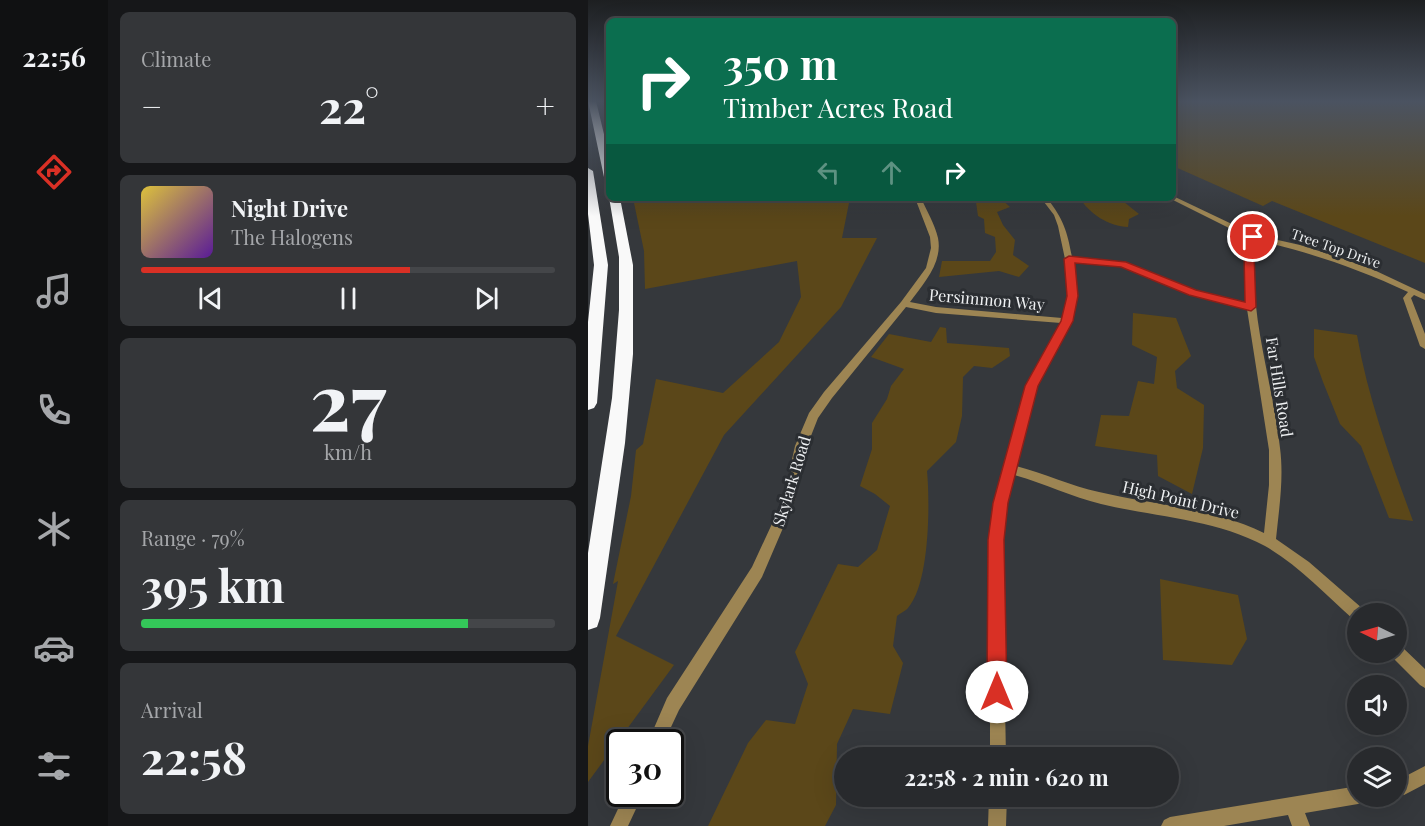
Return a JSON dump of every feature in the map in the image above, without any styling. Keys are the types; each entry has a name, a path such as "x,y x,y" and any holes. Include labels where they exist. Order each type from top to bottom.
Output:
{"highway":[{"path":"601,140 606,164"},
{"path":"588,171 601,265 588,403"},
{"path":"588,618 614,462 625,345 626,263 615,201"}],"street":[{"name":"Tree Top Drive","path":"1176,199 1253,237 1335,259 1371,272 1425,297"},
{"name":"Skylark Road","path":"662,729 673,704 758,572 789,500 801,446 813,416 904,304 930,268 935,248 932,230 919,201"},
{"path":"998,747 996,540 1000,503 1031,386 1067,321 1072,296 1069,259 1062,226 1046,201"},
{"name":"Far Hills Road","path":"1253,237 1249,253 1251,307 1269,404 1275,451 1276,477 1269,542"},
{"path":"1069,259 1123,264 1193,293 1251,307"},
{"path":"1413,292 1407,298 1425,346"},
{"name":"Persimmon Way","path":"904,304 946,311 1067,321"},
{"name":"High Point Drive","path":"1009,469 1097,498 1204,519 1269,542 1311,572 1347,604"},
{"path":"1407,662 1425,680"},
{"path":"1407,784 1425,775"},
{"path":"1170,826 1347,797"},
{"path":"619,826 628,807"},
{"path":"997,826 998,807"},
{"path":"1294,807 1302,826"}],"shaded area":[{"path":"1176,140 1425,140 1425,263 1272,201 1263,206 1176,167"},
{"path":"634,201 849,201 842,238 877,238 841,307 724,435 616,636 674,665 627,729 606,729 606,758 588,782 588,746 618,581 613,584 631,496 636,450 643,444 656,379 723,393 779,342 801,297 797,261 645,289 644,251"},
{"path":"1003,201 1010,207 997,212 1003,225 1015,240 1013,255 1029,266 1019,277 999,271 939,277 942,261 990,261 996,252 995,237 985,233 984,219 978,216 976,202"},
{"path":"1082,201 1123,201 1139,214 1129,219 1128,227 1114,225 1094,214"},
{"path":"1133,313 1176,318 1191,356 1175,371 1177,388 1204,405 1203,448 1192,494 1158,476 1157,455 1095,446 1101,415 1129,416 1138,381 1154,384 1157,357 1132,345"},
{"path":"940,327 946,328 947,343 1009,348 1010,356 992,368 974,366 963,377 962,416 956,442 927,471 928,521 924,562 915,596 907,609 897,616 893,646 903,663 890,714 853,709 837,747 834,747 835,807 825,826 708,826 748,743 766,720 795,724 808,684 795,652 838,564 858,567 877,550 890,506 860,486 872,449 872,423 887,399 891,386 904,369 871,357 889,334 931,342"},
{"path":"1314,329 1357,335 1374,406 1413,521 1389,518 1361,446 1340,424 1314,357"},
{"path":"1160,579 1238,595 1247,639 1232,665 1163,660"}],"route":[{"path":"997,692 996,540 1000,503 1031,386 1067,321 1072,296 1069,259 1123,264 1193,293 1251,307 1249,253 1253,237"}]}
